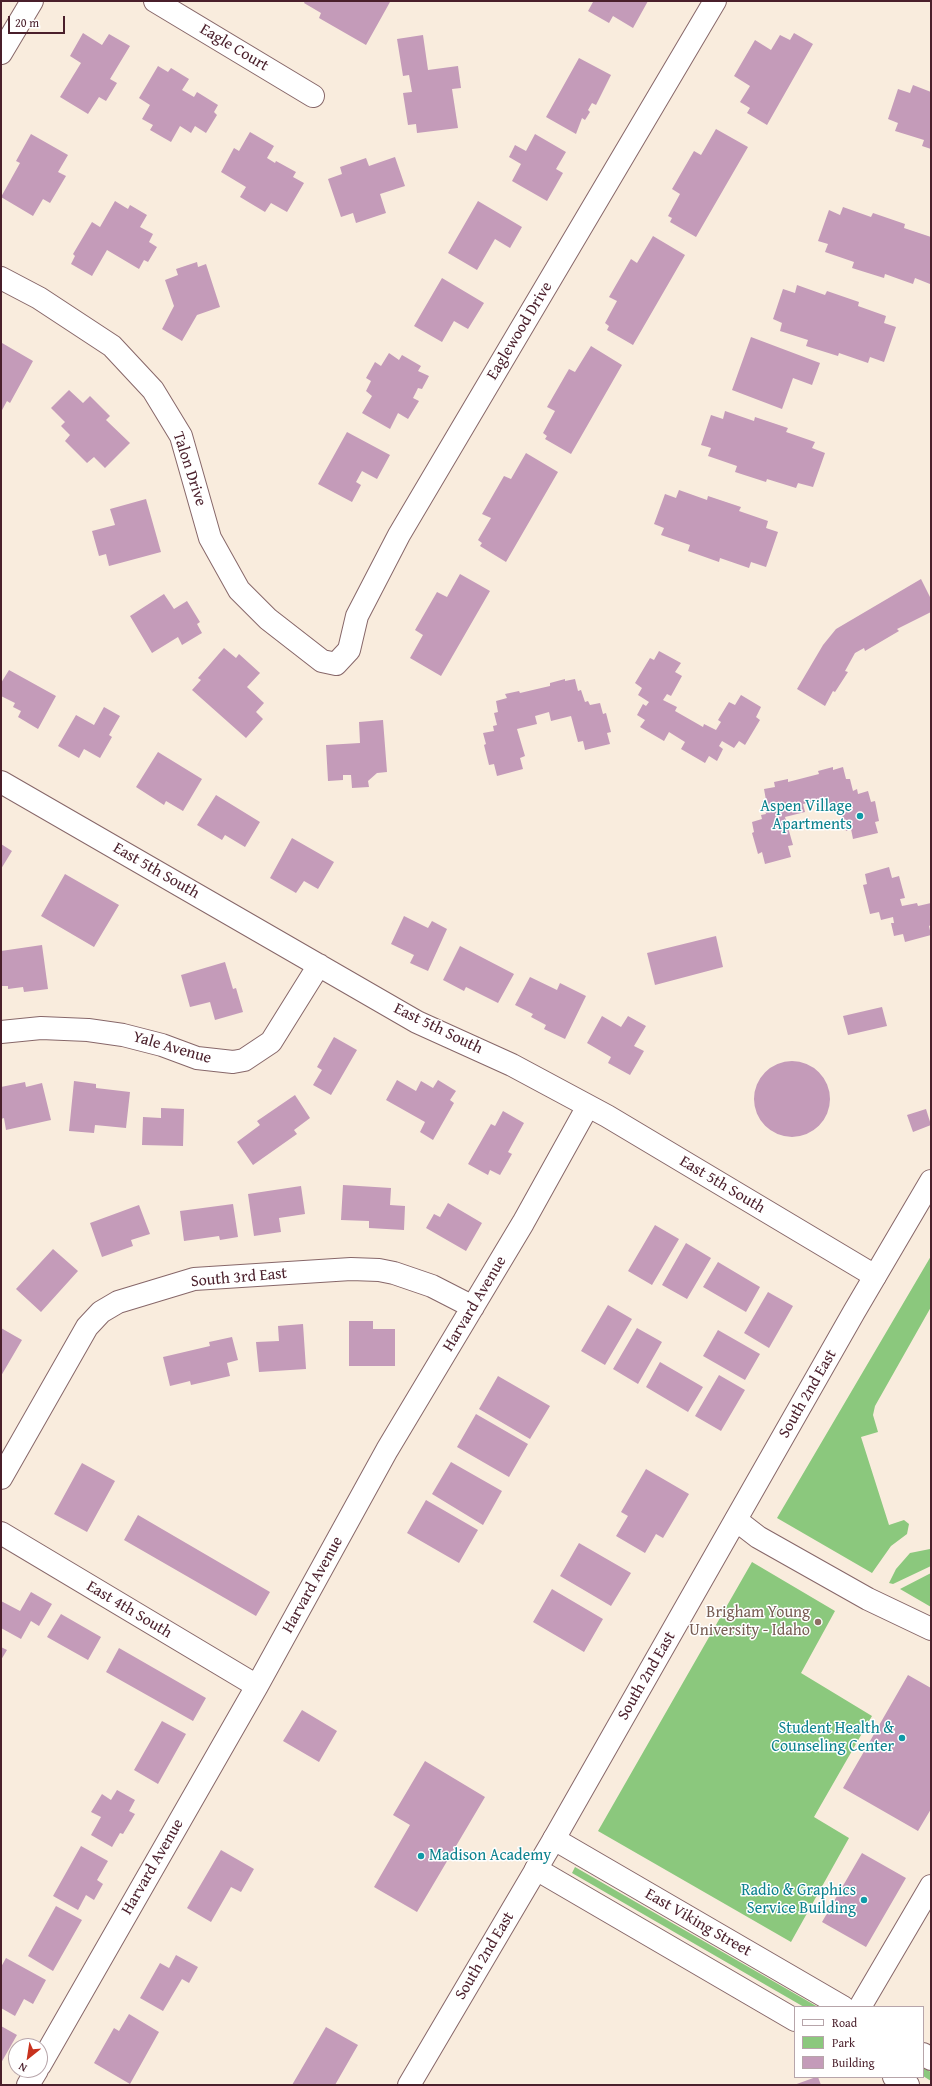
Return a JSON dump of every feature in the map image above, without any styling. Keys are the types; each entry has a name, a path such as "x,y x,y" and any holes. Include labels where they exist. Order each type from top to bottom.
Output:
{"street":[{"path":"1,53 32,1"},
{"name":"Eagle Court","path":"155,1 313,96"},
{"name":"Eaglewood Drive","path":"335,664 349,650 357,616 399,535 715,1"},
{"name":"Talon Drive","path":"1,278 39,298 112,346 153,390 181,436 210,538 239,590 268,619 322,661 335,664"},
{"name":"East 5th South","path":"1,782 417,1022 512,1065 588,1106 875,1276"},
{"name":"Yale Avenue","path":"1,1032 40,1028 88,1030 124,1035 162,1045 197,1058 233,1062 244,1060 272,1042 319,965"},
{"name":"Harvard Avenue","path":"48,2051 257,1686 387,1450 523,1223 588,1106"},
{"name":"South 2nd East","path":"409,2085 554,1839 875,1276 931,1181"},
{"name":"South 3rd East","path":"1,1478 87,1327 101,1312 118,1302 194,1279 351,1269 379,1270 394,1273 432,1286 473,1307"},
{"path":"736,1520 758,1537 931,1630"},
{"name":"East 4th South","path":"1,1533 257,1686"},
{"name":"East Viking Street","path":"554,1839 859,2001"},
{"path":"536,1869 794,2019"},
{"path":"859,2001 931,1886"},
{"path":"896,2078 908,2085"}],"green space":[{"path":"931,1256 931,1307 875,1406 873,1415 878,1432 861,1437 889,1525 904,1520 909,1524 907,1534 891,1546 872,1573 777,1518"},
{"path":"930,1549 931,1566 893,1584 889,1583 896,1569 910,1553"},
{"path":"752,1562 835,1611 801,1673 872,1716 814,1817 849,1838 791,1942 598,1831"},
{"path":"931,1573 931,1607 900,1589"},
{"path":"575,1867 816,2006 802,2006 572,1873"},
{"path":"924,2068 931,2072 931,2081 924,2077"}],"building":[{"path":"305,1 390,2 366,45 319,18 321,13 304,3"},
{"path":"590,1 648,1 633,28 613,16 609,23 588,11 593,2"},
{"path":"83,33 102,45 109,34 130,46 110,79 117,83 106,101 99,97 88,114 60,97 81,63 70,56"},
{"path":"794,33 813,44 767,125 747,113 750,108 740,102 750,86 734,76 755,40 771,50 780,35 790,40"},
{"path":"423,35 428,70 458,66 461,88 452,89 458,128 417,133 416,124 408,125 403,93 412,92 409,75 403,76 397,39"},
{"path":"579,58 611,75 596,105 592,103 588,110 590,112 585,120 582,118 576,134 546,117"},
{"path":"158,66 168,72 171,68 189,79 182,90 194,97 197,92 218,105 214,112 217,115 206,133 195,126 191,133 180,126 171,142 150,130 153,125 142,119 150,105 139,98"},
{"path":"913,85 931,92 931,149 922,146 924,140 895,131 898,123 888,119 898,89 910,93"},
{"path":"716,129 748,147 696,237 670,222 672,218 668,216 680,194 672,189 694,151 701,155"},
{"path":"250,132 274,146 267,158 275,163 276,161 296,172 293,177 304,183 287,212 271,203 265,212 240,197 246,187 221,172 234,148 239,151"},
{"path":"31,134 68,155 58,172 66,176 50,203 43,199 33,216 1,197 20,163 16,161"},
{"path":"535,134 566,152 556,169 563,173 547,201 512,181 521,164 509,157 515,145 526,151"},
{"path":"395,157 405,186 380,194 386,213 356,223 353,213 341,217 328,179 342,174 340,167 366,158 369,166"},
{"path":"115,201 128,209 130,205 147,215 140,227 153,234 149,242 157,247 148,262 144,260 139,269 107,250 92,276 71,264 75,256 73,254 92,222 100,227"},
{"path":"478,201 522,227 510,248 495,239 477,270 448,253"},
{"path":"843,207 871,217 873,213 905,224 904,228 931,237 930,284 915,278 913,284 885,274 884,278 852,268 854,262 825,252 828,244 818,241 829,210 840,215"},
{"path":"653,236 685,255 633,345 607,330 609,326 605,323 617,301 609,297 631,259 637,263"},
{"path":"197,262 198,267 206,264 220,307 197,315 182,341 162,329 174,306 165,280 178,275 176,269"},
{"path":"442,278 484,303 468,329 454,321 442,342 414,326"},
{"path":"797,285 825,295 827,291 859,302 858,306 886,316 884,323 896,327 884,362 870,357 868,363 839,353 838,356 806,346 808,340 780,331 782,323 773,319 783,289 795,293"},
{"path":"751,337 820,363 812,385 793,378 782,409 732,390"},
{"path":"2,343 33,361 10,403 7,401 1,412"},
{"path":"591,346 622,365 571,454 545,439 547,436 543,433 555,411 547,407 569,369 575,372"},
{"path":"389,353 399,360 402,355 421,366 418,371 429,376 422,389 418,388 413,398 419,401 408,419 398,413 390,429 362,413 372,396 366,391 371,381 366,378 375,362 381,366"},
{"path":"69,390 83,403 90,396 110,416 106,420 130,443 105,468 94,457 87,463 65,441 70,435 61,426 65,422 51,408"},
{"path":"725,411 754,421 755,417 788,428 786,432 815,442 812,448 825,453 813,487 798,483 796,488 767,479 766,482 735,472 737,466 708,456 711,448 701,445 711,415 723,419"},
{"path":"347,432 390,455 377,479 362,471 356,482 361,485 352,502 318,484"},
{"path":"526,453 558,472 506,562 480,546 482,543 478,540 491,518 482,514 504,476 511,479"},
{"path":"679,490 707,500 708,496 741,507 739,511 768,521 766,528 778,532 766,567 751,562 749,568 720,558 719,562 688,551 690,545 661,535 664,528 654,524 665,494 676,498"},
{"path":"146,499 161,552 109,566 106,554 99,556 92,531 115,525 110,509"},
{"path":"460,574 490,591 441,676 410,658 423,635 415,630 437,592 447,597"},
{"path":"921,579 931,599 931,612 897,629 899,631 865,651 864,648 855,653 845,671 848,672 835,692 833,691 825,706 797,689 823,645 836,629"},
{"path":"164,594 174,609 187,601 200,622 197,624 202,633 182,645 178,637 152,653 130,616"},
{"path":"224,648 236,658 239,654 260,673 247,687 264,703 256,712 263,719 246,738 192,690 201,680 198,678"},
{"path":"659,651 681,663 675,672 682,676 671,696 667,694 663,700 677,707 675,711 703,727 704,724 716,730 721,722 718,720 729,702 735,705 741,695 761,707 756,717 760,720 745,745 739,741 734,748 722,741 719,746 723,749 717,761 709,756 705,763 681,749 685,742 669,732 664,741 640,727 645,720 637,715 643,704 646,706 649,702 638,695 642,688 635,683 650,658 654,660"},
{"path":"9,670 56,696 38,729 18,717 21,711 13,707 15,703 1,696 1,683"},
{"path":"565,679 565,681 575,679 578,691 581,690 585,702 588,701 590,705 600,703 603,714 606,713 611,732 607,733 610,744 585,750 583,741 578,742 571,716 551,721 549,712 535,716 537,724 517,729 525,756 520,758 523,769 497,776 494,764 489,765 484,745 486,744 483,733 494,731 493,726 497,725 494,713 498,712 496,701 507,698 505,694 519,691 520,693 550,686 550,683"},
{"path":"104,707 120,716 109,735 112,737 100,758 84,749 79,758 58,746 76,715 94,725"},
{"path":"383,720 387,772 377,773 368,781 369,787 352,788 351,775 343,775 343,780 328,781 326,745 360,743 359,722"},
{"path":"158,752 202,779 183,811 166,801 164,805 136,787"},
{"name":"Aspen Village Apartments","path":"833,767 833,770 843,767 846,779 850,779 853,791 857,789 858,794 868,791 871,802 875,801 879,821 875,822 878,833 853,839 851,829 846,831 839,804 819,809 817,801 803,804 805,812 785,817 793,845 788,846 791,857 765,864 762,852 758,854 752,833 754,832 752,822 762,819 761,815 766,814 762,801 766,800 764,789 775,787 774,782 788,779 788,782 819,774 818,771"},
{"path":"216,795 260,822 245,847 225,835 222,840 197,825"},
{"path":"292,838 334,862 318,889 304,881 296,893 270,878"},
{"path":"1,844 12,851 1,869"},
{"name":"Aspen Village Apartments","path":"889,867 892,878 899,876 905,898 900,899 902,906 917,903 918,906 931,903 931,925 929,926 931,935 905,942 903,934 894,936 891,923 894,923 893,917 881,920 879,912 870,914 863,885 867,884 865,874"},
{"path":"65,874 119,905 94,947 41,916"},
{"path":"404,916 428,928 432,921 447,929 428,971 410,963 414,955 391,944"},
{"path":"716,936 723,967 655,985 647,953"},
{"path":"42,945 48,989 24,992 23,987 8,989 8,986 1,986 1,951"},
{"path":"460,946 514,974 498,1003 466,987 464,991 443,980"},
{"path":"225,962 233,989 236,988 243,1012 215,1020 210,1002 190,1007 181,975"},
{"path":"530,977 557,990 560,983 586,996 565,1039 544,1029 546,1025 531,1017 533,1014 515,1005"},
{"path":"882,1007 887,1026 848,1035 843,1016"},
{"path":"602,1016 621,1027 628,1016 646,1026 634,1046 644,1051 630,1075 608,1063 611,1057 587,1043"},
{"path":"334,1037 357,1050 331,1095 313,1085 322,1070 317,1067"},
{"path":"792,1061 806,1064 819,1072 827,1085 830,1099 827,1113 819,1126 806,1134 792,1137 778,1134 765,1126 757,1113 754,1099 757,1085 765,1072 778,1064"},
{"path":"397,1080 416,1091 421,1081 433,1088 438,1080 456,1091 450,1100 454,1103 433,1140 420,1132 425,1122 386,1100"},
{"path":"74,1081 96,1084 96,1088 130,1092 126,1128 95,1125 94,1133 69,1131"},
{"path":"25,1082 26,1087 42,1083 51,1120 6,1130 4,1118 1,1119 1,1087"},
{"path":"295,1095 310,1118 294,1130 297,1134 253,1165 237,1142 260,1125 257,1121"},
{"path":"161,1108 184,1109 183,1146 142,1145 143,1117 161,1118"},
{"path":"926,1109 931,1125 913,1132 907,1115"},
{"path":"503,1111 524,1123 508,1152 512,1154 500,1175 490,1170 488,1175 468,1164 491,1124 495,1126"},
{"path":"343,1185 391,1188 390,1205 405,1206 404,1230 369,1228 369,1221 341,1220"},
{"path":"301,1186 305,1214 279,1218 281,1232 254,1236 248,1194"},
{"path":"448,1203 482,1223 466,1251 426,1228 434,1214 440,1217"},
{"path":"233,1204 238,1237 220,1240 219,1236 184,1241 180,1211"},
{"path":"139,1205 150,1234 131,1240 133,1246 102,1257 90,1223"},
{"path":"655,1225 679,1239 652,1285 628,1271"},
{"path":"686,1243 711,1258 687,1299 662,1285"},
{"path":"53,1249 78,1271 41,1312 16,1289"},
{"path":"718,1262 760,1287 746,1312 703,1287"},
{"path":"768,1292 793,1306 769,1348 744,1333"},
{"path":"608,1305 632,1319 605,1365 581,1351"},
{"path":"349,1321 373,1321 373,1329 395,1329 395,1366 349,1366"},
{"path":"303,1324 306,1369 259,1372 256,1342 279,1341 278,1326"},
{"path":"1,1328 22,1340 1,1376"},
{"path":"637,1328 662,1342 638,1384 613,1369"},
{"path":"718,1330 760,1354 745,1380 703,1356"},
{"path":"232,1337 238,1360 227,1363 230,1376 191,1385 190,1381 170,1386 163,1357 210,1346 209,1342"},
{"path":"660,1362 703,1387 688,1412 646,1387"},
{"path":"719,1375 745,1390 721,1431 695,1416"},
{"path":"498,1376 550,1406 530,1439 479,1409"},
{"path":"476,1414 528,1444 509,1477 457,1447"},
{"path":"451,1462 502,1491 483,1525 432,1494"},
{"path":"82,1463 115,1481 87,1532 54,1514"},
{"path":"646,1469 689,1494 663,1538 656,1534 645,1553 616,1536 628,1516 621,1512"},
{"path":"426,1500 478,1530 459,1563 407,1533"},
{"path":"138,1515 270,1592 256,1616 124,1540"},
{"path":"579,1543 631,1573 611,1606 560,1576"},
{"path":"552,1589 603,1619 584,1652 533,1622"},
{"path":"31,1592 52,1604 39,1626 31,1621 21,1639 1,1628 1,1601 20,1611"},
{"path":"61,1614 101,1637 88,1660 47,1637"},
{"path":"1,1647 7,1650 1,1660"},
{"path":"119,1648 206,1698 193,1721 106,1672"},
{"name":"Student Health & Counseling Center","path":"908,1675 931,1688 931,1809 918,1831 843,1788"},
{"path":"302,1710 337,1731 319,1762 283,1741"},
{"path":"162,1721 186,1734 158,1784 134,1770"},
{"name":"Madison Academy","path":"425,1761 485,1797 417,1912 374,1887 410,1825 393,1815"},
{"path":"117,1790 135,1800 129,1811 135,1814 123,1834 120,1833 112,1847 91,1835 101,1817 91,1812 102,1794 111,1800"},
{"path":"81,1846 108,1861 97,1880 103,1884 94,1900 86,1895 78,1910 53,1896"},
{"path":"221,1850 254,1869 241,1892 231,1887 211,1922 187,1908"},
{"name":"Radio & Graphics Service Building","path":"862,1853 906,1878 866,1947 822,1922"},
{"path":"56,1906 82,1920 53,1971 28,1956"},
{"path":"176,1955 198,1967 189,1983 182,1979 163,2011 140,1998 160,1963 169,1968"},
{"path":"6,1958 46,1980 33,2004 24,1999 15,2016 1,2008 1,1967"},
{"path":"129,2014 159,2032 130,2084 94,2063 114,2028 119,2031"},
{"path":"1,2026 17,2035 15,2038 8,2038 8,2051 1,2063"},
{"path":"326,2027 358,2045 335,2085 292,2085"},
{"path":"813,2078 818,2078 821,2085 794,2085"}],"place":[{"name":"Aspen Village Apartments","path":"860,816"},
{"name":"Brigham Young University - Idaho","path":"818,1622"},
{"name":"Student Health & Counseling Center","path":"902,1738"},
{"name":"Madison Academy","path":"421,1856"},
{"name":"Radio & Graphics Service Building","path":"864,1900"}]}
